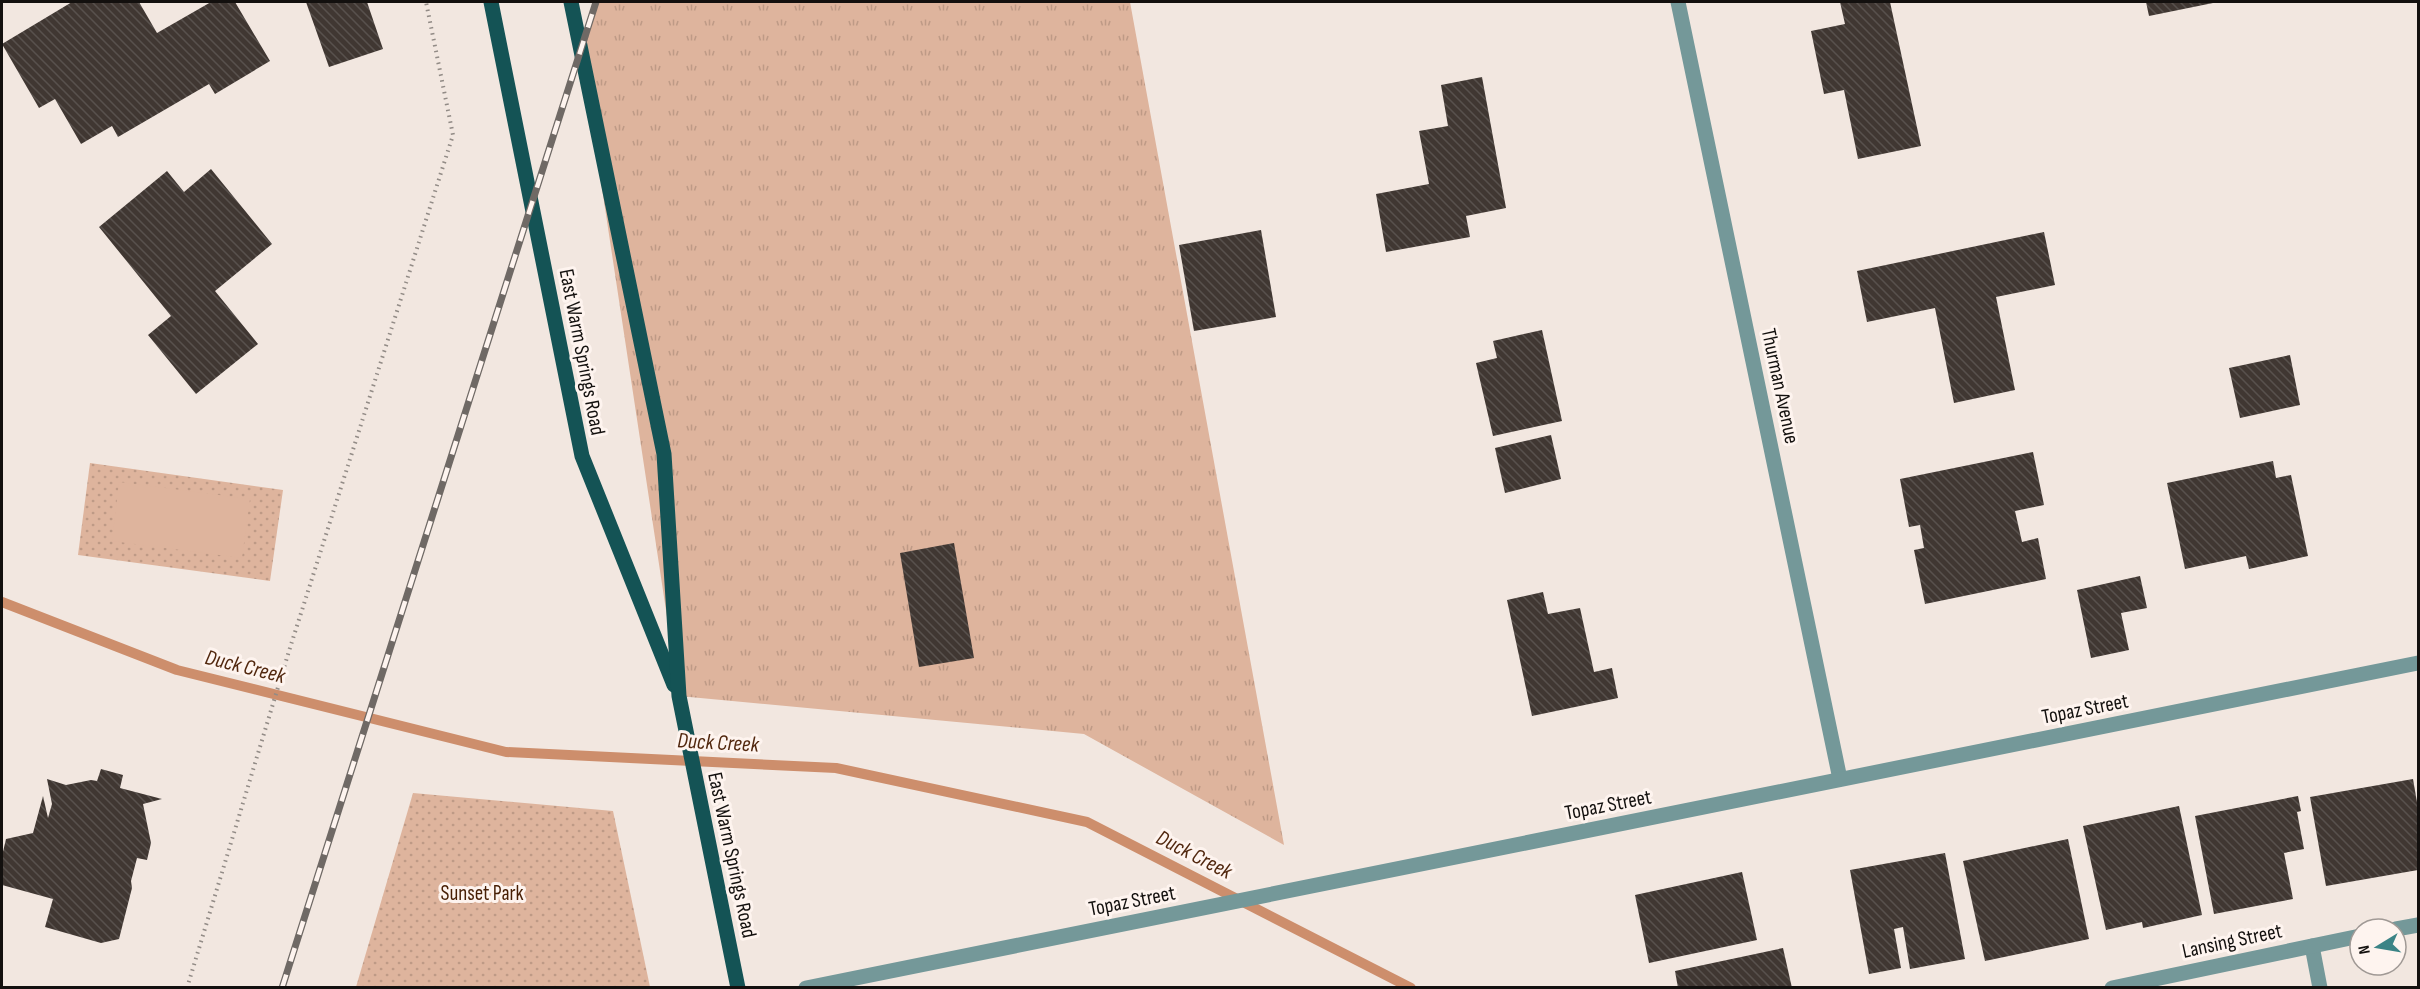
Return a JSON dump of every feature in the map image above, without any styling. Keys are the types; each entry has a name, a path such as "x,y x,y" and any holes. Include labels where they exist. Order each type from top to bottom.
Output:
{"main road":[{"name":"East Warm Springs Road","path":"491,2 582,456 679,696"},
{"name":"East Warm Springs Road","path":"571,2 664,454 679,696 738,987"}],"street":[{"name":"Thurman Avenue","path":"1678,2 1840,779"},
{"name":"Topaz Street","path":"806,987 2418,663"},
{"name":"Lansing Street","path":"2112,987 2348,938"},
{"path":"2312,946 2320,987"}],"path":[{"path":"187,987 289,651 453,135 426,2"}],"green space":[{"path":"596,2 1130,2 1284,845 1084,734 679,696 581,50"},
{"path":"90,463 283,490 270,581 78,555"},
{"path":"119,482 250,499 242,558 112,541"},
{"name":"Sunset Park","path":"413,793 613,811 650,987 356,987"}],"building":[{"path":"72,2 139,2 157,33 211,2 235,2 270,61 215,94 209,84 118,137 112,126 81,144 55,99 39,108 2,44"},
{"path":"306,2 367,2 383,49 329,67"},
{"path":"1840,2 1890,2 1921,146 1858,159 1844,90 1824,94 1811,31 1845,24"},
{"path":"2146,2 2213,2 2213,3 2149,16"},
{"path":"1482,77 1506,208 1466,216 1470,237 1386,252 1376,194 1429,184 1419,131 1448,126 1441,85"},
{"path":"211,169 272,244 215,291 258,344 196,394 148,335 171,316 99,227 167,171 184,192"},
{"path":"1261,230 1276,317 1194,331 1179,245"},
{"path":"2044,232 2055,285 1996,297 2015,390 1954,403 1935,308 1867,322 1857,271"},
{"path":"1542,330 1562,421 1493,436 1476,363 1497,358 1493,341"},
{"path":"2290,355 2300,405 2240,418 2229,368"},
{"path":"1551,435 1561,479 1505,493 1495,448"},
{"path":"2033,452 2044,505 2015,511 2022,542 2038,538 2046,579 1925,604 1914,550 1924,548 1920,525 1909,527 1900,479"},
{"path":"2273,461 2276,478 2291,475 2308,556 2249,569 2246,556 2185,569 2167,483"},
{"path":"954,543 974,658 919,667 900,553"},
{"path":"2140,576 2147,608 2121,613 2129,650 2091,658 2077,590"},
{"path":"1543,592 1548,614 1580,608 1594,672 1612,668 1618,698 1532,716 1507,600"},
{"path":"101,769 123,775 120,788 162,799 143,804 151,843 147,860 137,858 119,939 101,943 45,927 53,899 2,885 2,856 6,839 33,833 43,796 48,818 52,804 47,779 66,785 97,781"},
{"path":"2413,779 2418,808 2418,870 2326,886 2310,797"},
{"path":"2298,796 2301,811 2297,812 2304,849 2284,853 2293,899 2214,914 2195,816"},
{"path":"2179,806 2202,915 2143,928 2142,922 2106,930 2083,826"},
{"path":"2068,839 2089,939 1985,961 1963,861"},
{"path":"1945,853 1965,959 1910,969 1903,927 1894,929 1901,968 1869,974 1850,870"},
{"path":"1742,872 1757,940 1649,963 1635,895"},
{"path":"1783,948 1792,988 1678,988 1675,971"}],"waterway":[{"name":"Duck Creek","path":"2,602 177,670 506,752 836,768 1087,822 1411,988"}],"railway":[{"path":"282,988 596,2"}]}
